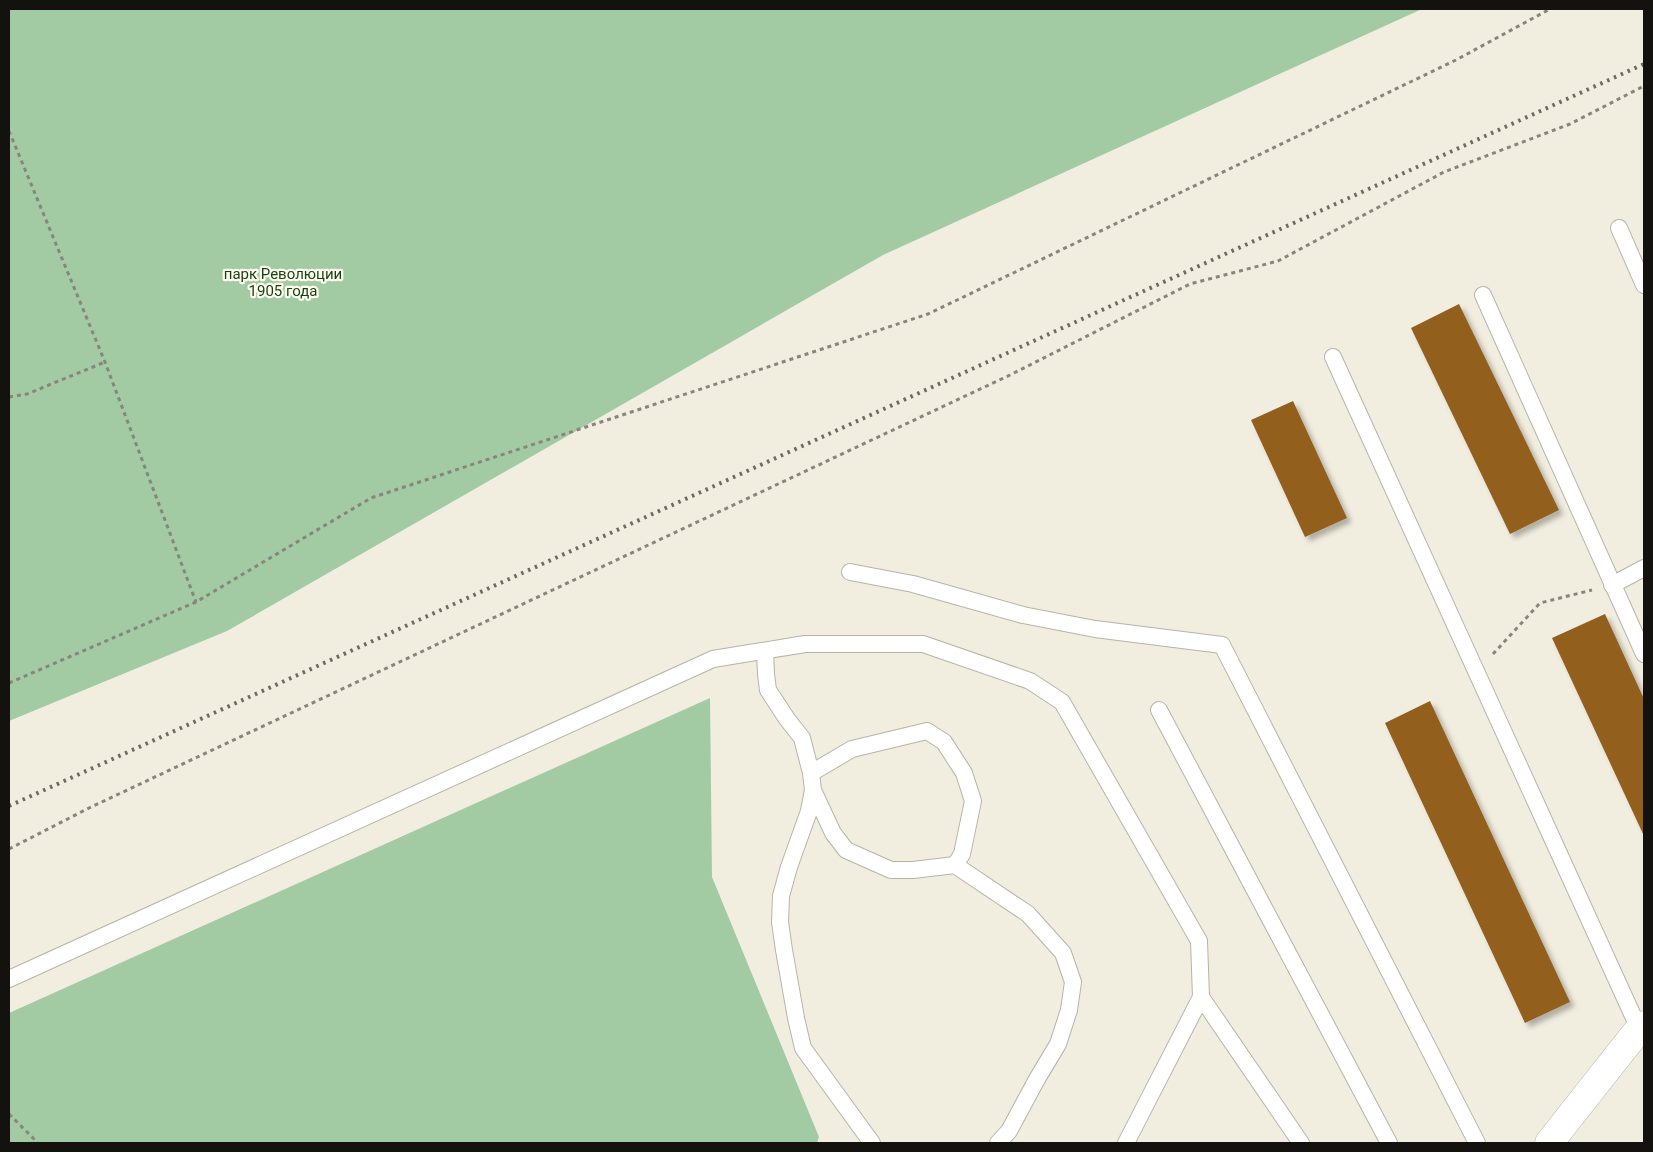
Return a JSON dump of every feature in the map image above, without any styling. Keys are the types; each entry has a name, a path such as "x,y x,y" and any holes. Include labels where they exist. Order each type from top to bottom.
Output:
{"street":[{"path":"1549,1143 1642,1027"}],"lane":[{"path":"1619,228 1644,285"},
{"path":"1483,295 1644,654"},
{"path":"1333,357 1476,672 1642,1027"},
{"path":"1612,585 1644,568"},
{"path":"850,572 914,584 1023,615 1094,629 1222,645 1477,1143"},
{"path":"9,979 713,659 805,644 923,644 1030,681 1062,702 1199,940 1201,997 1126,1143"},
{"path":"765,651 768,690 802,738 811,772 813,790 809,811 789,867 782,896 780,922 803,1048 872,1143"},
{"path":"1159,710 1389,1143"},
{"path":"811,772 852,749 927,730 944,742 964,773 973,801 962,854 954,865"},
{"path":"813,790 833,832 846,850 891,870 913,870 954,865 1028,914 1063,953 1073,982 1069,1010 1058,1044 1009,1132 998,1143"},
{"path":"1201,997 1301,1143"}],"path":[{"path":"9,683 196,602 371,498 928,314 1456,60 1550,9"},
{"path":"9,849 89,808 1010,376 1190,284 1278,261 1444,172 1570,124 1644,86"},
{"path":"9,131 104,362 196,602"},
{"path":"9,397 27,394 104,362"},
{"path":"1476,672 1540,603 1612,585"},
{"path":"9,1114 38,1143"}],"green space":[{"name":"парк Революции 1905 года","path":"9,9 1422,9 883,255 227,631 9,721"},
{"path":"710,698 712,877 819,1137 817,1143 9,1143 9,1013"}],"building":[{"path":"1459,304 1559,510 1510,534 1411,328"},
{"path":"1293,401 1347,518 1305,537 1251,420"},
{"path":"1605,614 1644,699 1644,836 1552,638"},
{"path":"1430,701 1570,1002 1525,1023 1385,723"}],"railway":[{"path":"9,806 1644,64"}]}
